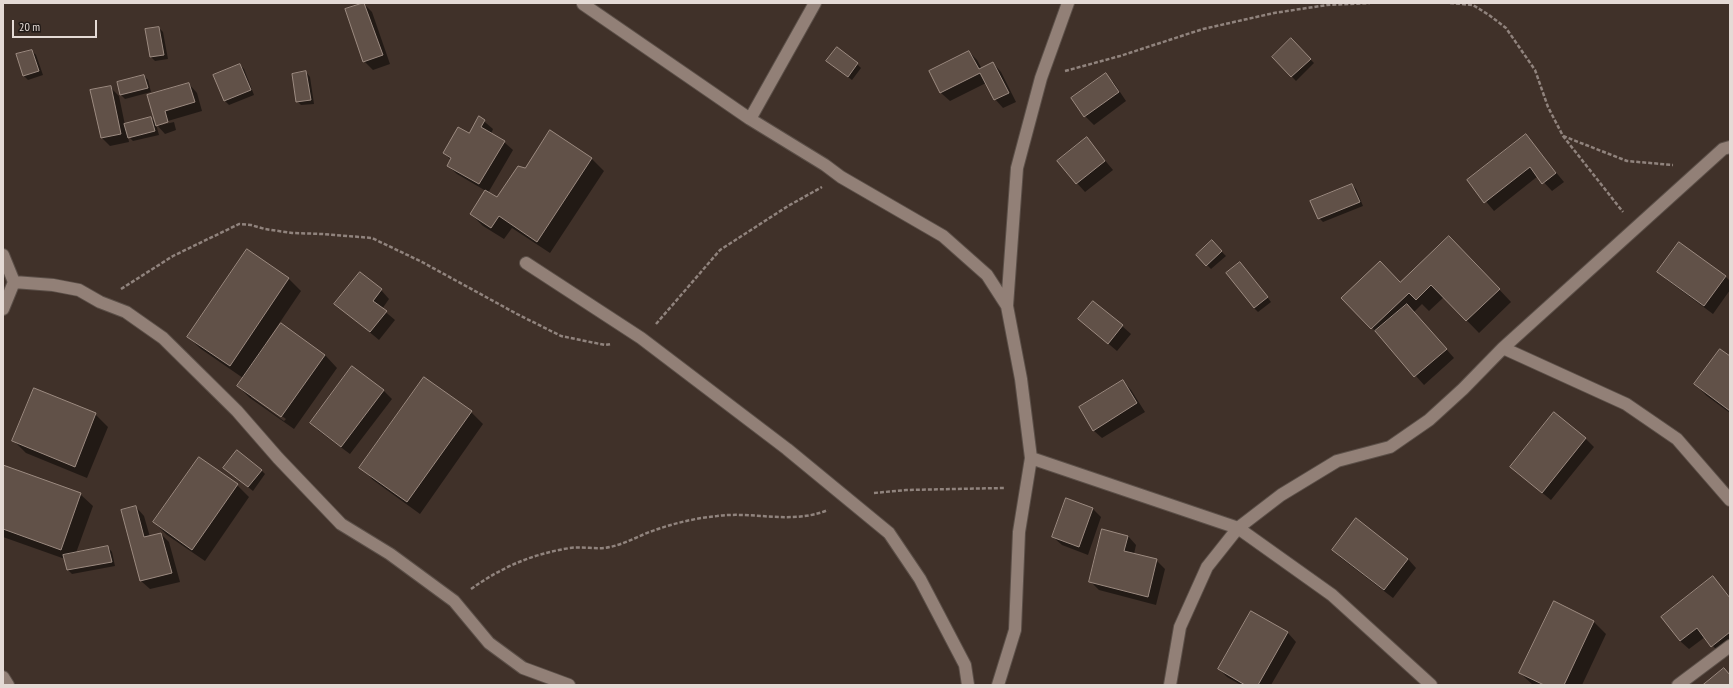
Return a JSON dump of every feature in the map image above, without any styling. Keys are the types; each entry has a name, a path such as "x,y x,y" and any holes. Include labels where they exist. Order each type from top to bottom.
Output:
{"street":[{"path":"750,119 815,3"},
{"path":"998,685 1015,630 1019,532 1031,458 1021,379 1007,306 1017,168 1041,78 1068,3"},
{"path":"582,4 750,119 825,165 841,177 943,236 987,275 1007,306"},
{"path":"1170,685 1180,627 1207,567 1238,528 1281,495 1338,461 1390,447 1429,420 1503,348 1723,149 1730,147"},
{"path":"3,255 14,282 3,309"},
{"path":"526,264 641,338 787,449 889,533 920,579 965,666 968,685"},
{"path":"14,282 53,284 79,290 100,302 126,312 163,338 237,411 278,458 341,524 390,554 454,601 489,642 523,668 569,685"},
{"path":"1503,348 1626,404 1677,438 1730,500"},
{"path":"1031,458 1238,528 1332,595 1431,685"},
{"path":"1678,685 1730,646"},
{"path":"3,677 8,685"}],"path":[{"path":"1041,78 1120,56 1203,29 1274,13 1327,5 1370,3"},
{"path":"1450,3 1473,5 1490,15 1506,28 1535,70 1548,107 1563,136 1589,171 1636,228"},
{"path":"1563,136 1627,161 1661,165 1706,165"},
{"path":"100,302 173,256 239,224 251,224 265,229 292,233 372,238 422,262 517,314 561,336 605,345 641,338 658,322 720,250 788,206 841,177"},
{"path":"454,601 486,578 517,562 536,555 571,548 609,547 654,530 686,521 718,516 784,518 816,514 869,493 906,490 985,488 1026,489"}],"building":[{"path":"364,3 383,55 363,62 345,9"},
{"path":"159,27 164,55 150,57 145,29"},
{"path":"1291,38 1311,59 1291,77 1272,57"},
{"path":"837,47 858,63 848,77 826,61"},
{"path":"32,50 39,71 23,76 16,54"},
{"path":"969,51 979,69 993,62 1009,93 994,100 980,73 940,93 929,71"},
{"path":"240,64 251,90 224,101 213,75"},
{"path":"306,71 311,100 296,102 292,74"},
{"path":"1106,73 1119,92 1084,117 1071,98"},
{"path":"144,75 148,88 120,95 117,82"},
{"path":"189,83 195,102 165,111 168,122 156,126 147,95"},
{"path":"111,86 121,134 101,138 90,90"},
{"path":"479,116 485,120 481,127 505,141 479,184 447,166 451,158 443,153 458,127 469,133"},
{"path":"151,117 155,131 128,138 124,124"},
{"path":"550,130 592,158 537,242 499,216 491,228 470,214 485,190 497,197 518,166 525,168"},
{"path":"1526,134 1556,173 1542,184 1530,167 1484,203 1467,180"},
{"path":"1087,137 1105,161 1076,184 1057,161"},
{"path":"1352,184 1360,202 1318,219 1310,201"},
{"path":"1449,236 1500,289 1466,321 1431,285 1416,300 1409,293 1371,329 1341,298 1380,261 1400,282"},
{"path":"1212,240 1222,251 1206,266 1196,255"},
{"path":"1679,242 1726,276 1704,306 1657,272"},
{"path":"247,249 289,278 230,366 187,337"},
{"path":"1240,262 1268,297 1254,308 1226,273"},
{"path":"360,272 382,289 373,301 387,311 370,332 334,304"},
{"path":"1093,301 1123,325 1108,344 1078,319"},
{"path":"1407,304 1447,349 1414,377 1375,331"},
{"path":"281,323 325,355 281,417 237,386"},
{"path":"1720,349 1730,356 1730,411 1694,384"},
{"path":"352,366 384,390 341,447 310,423"},
{"path":"424,377 472,411 407,502 359,468"},
{"path":"1123,380 1137,403 1093,431 1079,407"},
{"path":"34,388 96,413 75,467 12,441"},
{"path":"1554,412 1586,438 1542,493 1510,467"},
{"path":"237,450 262,470 248,487 223,468"},
{"path":"199,457 238,484 192,550 153,522"},
{"path":"3,465 81,493 61,550 3,529"},
{"path":"1066,498 1093,508 1079,547 1052,537"},
{"path":"136,506 144,537 161,533 172,573 140,581 121,510"},
{"path":"1356,518 1408,559 1384,590 1332,550"},
{"path":"1102,529 1128,536 1124,551 1157,559 1148,597 1089,582"},
{"path":"108,546 112,562 67,570 63,555"},
{"path":"1713,576 1730,598 1730,632 1711,647 1697,628 1680,641 1661,617"},
{"path":"1554,601 1594,621 1564,685 1544,685 1519,673"},
{"path":"1251,611 1288,632 1258,685 1245,685 1218,669"},
{"path":"1724,668 1730,675 1730,685 1703,685"}]}
